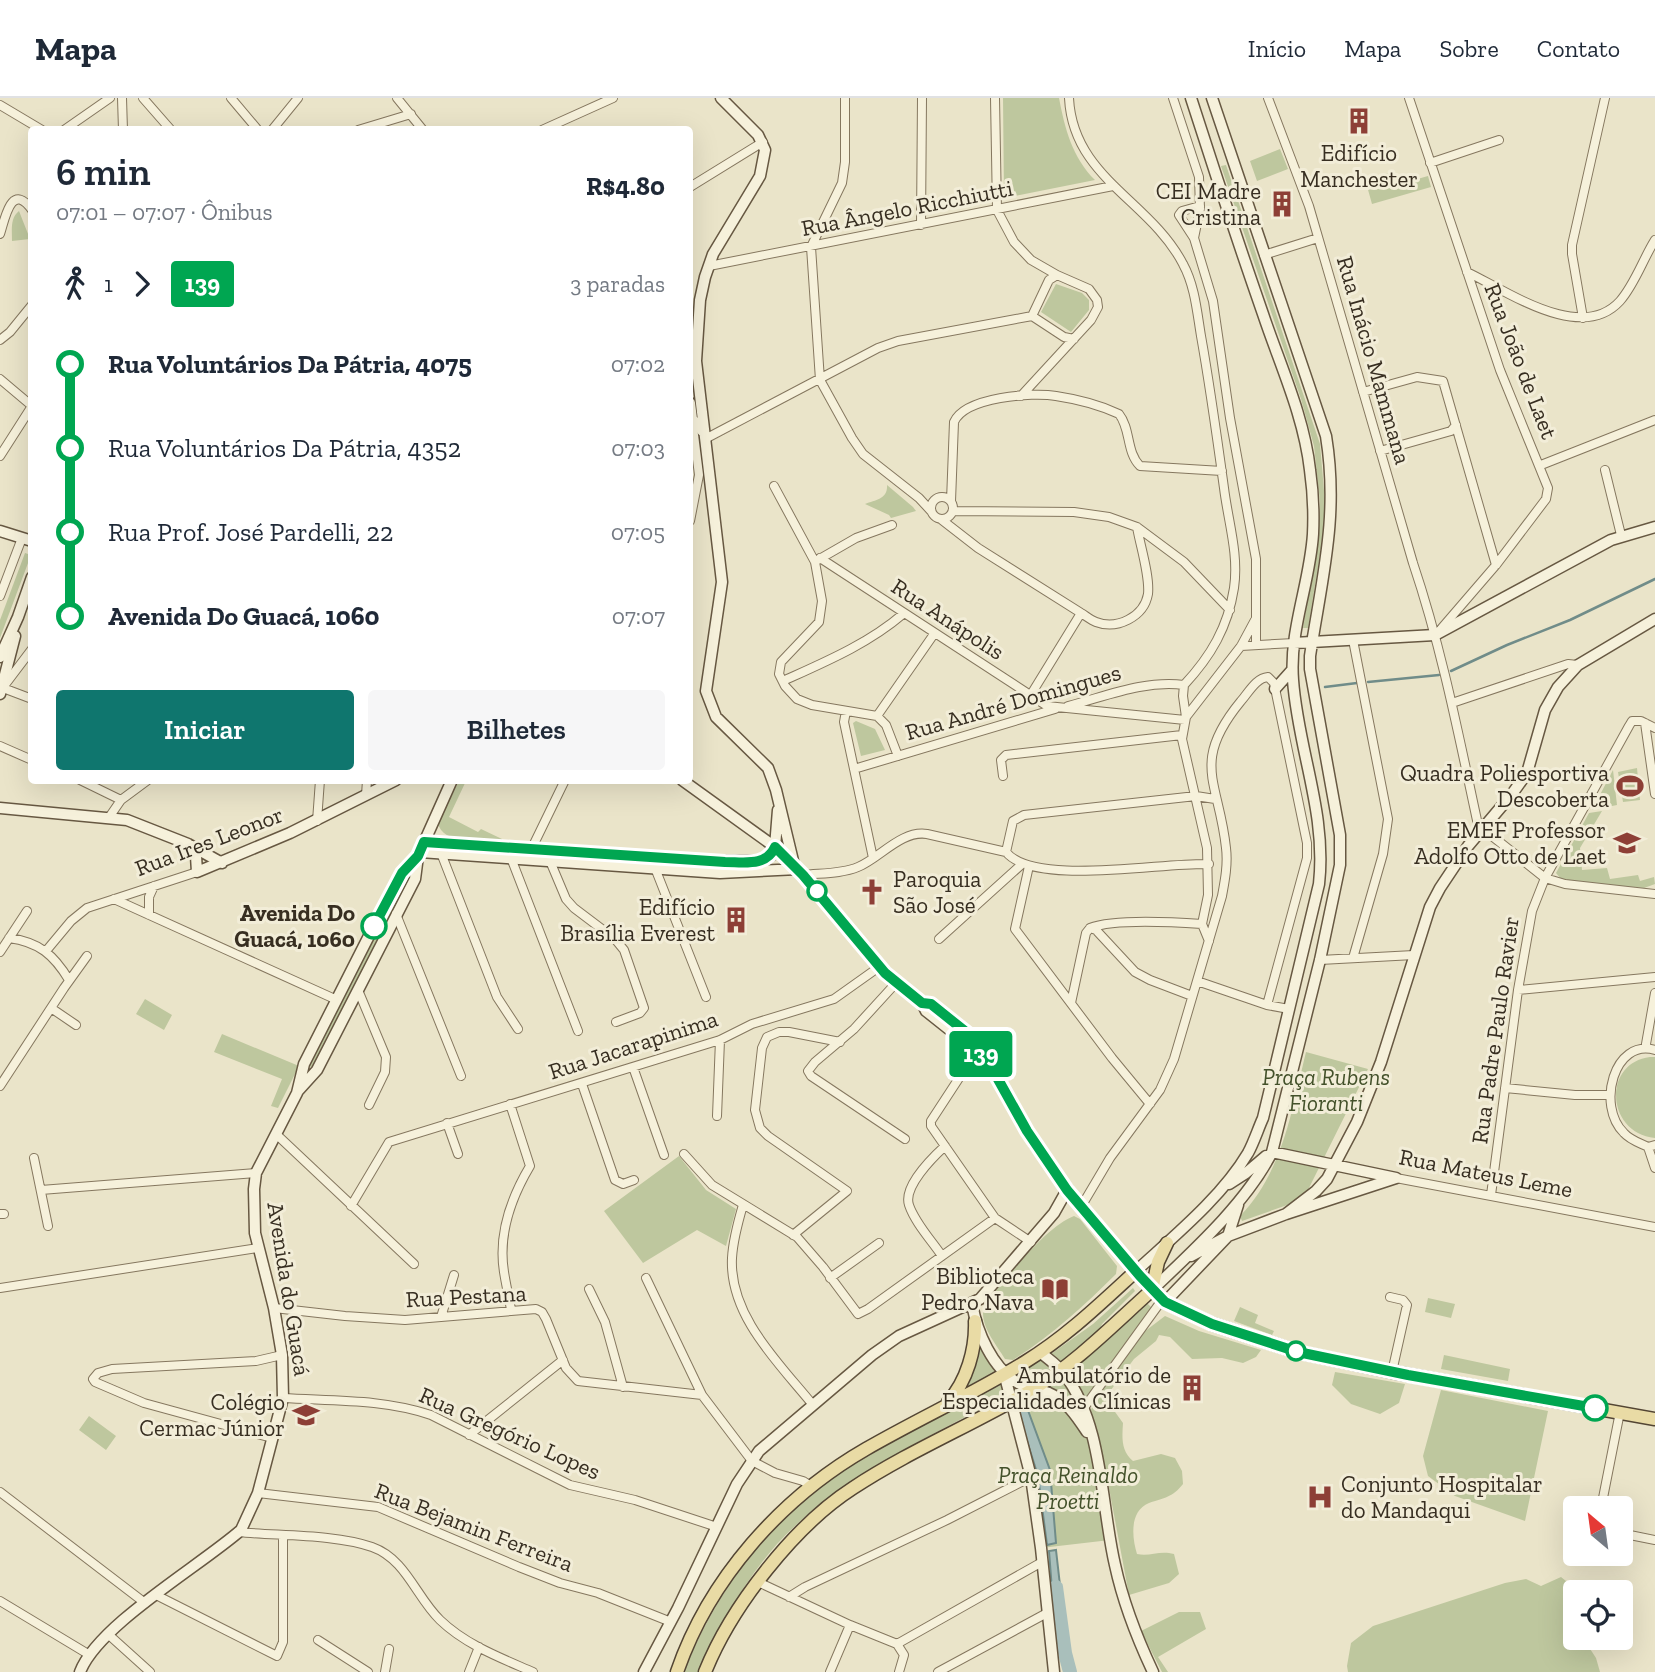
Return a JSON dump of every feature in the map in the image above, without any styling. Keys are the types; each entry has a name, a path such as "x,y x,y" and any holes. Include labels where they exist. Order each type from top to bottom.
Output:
{"main road":[{"path":"705,1672 741,1606 799,1533 850,1489 930,1443 1032,1390 1061,1370 1110,1329 1123,1309 1149,1287 1167,1243"},
{"path":"677,1672 692,1636 729,1574 770,1524 811,1486 864,1450 1040,1352 1088,1316 1136,1271 1163,1301 1212,1324 1280,1346 1392,1372 1655,1419"},
{"path":"945,1406 961,1384 970,1359 975,1321"}],"street":[{"path":"122,98 124,126"},
{"path":"143,98 168,126"},
{"path":"231,98 255,126"},
{"path":"275,126 298,98"},
{"path":"397,98 420,126"},
{"path":"551,126 613,98"},
{"path":"721,98 752,129 765,150 760,176 713,254 700,300 693,375 704,412 722,582 707,674 707,697 716,717 728,731 766,764 772,776 798,870"},
{"path":"845,98 845,162 842,183 811,247 820,380 852,439 863,454 919,498 935,517 1096,622 1117,624 1132,618 1142,608 1148,586 1137,527"},
{"path":"921,225 922,98"},
{"path":"995,98 997,210 1014,242 1031,260 1057,275 1087,286 1097,300 1098,307 1091,320 1021,396"},
{"path":"1069,98 1076,138 1096,169 1148,218 1171,244 1190,278 1211,388 1235,563 1235,584 1230,610 1215,646 1201,667 1184,685 1185,718 1182,735 1208,848 1208,895 1202,924 1209,942"},
{"path":"1173,98 1199,177 1200,205 1194,238"},
{"path":"688,784 775,847 798,870 879,967 922,1003 931,1004 971,1036 1029,1136 1067,1190 1136,1271 1220,1189 1248,1151 1263,1118 1320,884 1322,862 1319,823 1295,696 1293,670 1294,643 1313,535 1310,470 1305,440 1191,98"},
{"path":"1149,1287 1182,1261 1240,1199 1272,1152 1320,960 1337,882 1340,852 1340,835 1310,669 1331,529 1331,471 1326,436 1212,98"},
{"name":"Rua Inácio Mammana","path":"1268,98 1301,182 1436,635 1481,829"},
{"name":"Rua João de Laet","path":"1409,98 1500,370 1541,465 1548,488 1546,499 1496,565 1436,635"},
{"path":"1605,98 1572,245 1583,318 1599,315 1618,303 1655,240"},
{"path":"69,126 104,99"},
{"path":"0,105 35,126"},
{"path":"371,126 411,114"},
{"path":"1430,163 1499,140"},
{"path":"693,185 762,142"},
{"path":"1212,162 1232,155"},
{"name":"Rua Ângelo Ricchiutti","path":"709,266 1113,186"},
{"path":"0,234 12,201 20,200 28,204"},
{"path":"1200,205 1178,215 1194,238 1213,301 1256,559 1256,645"},
{"path":"1265,254 1318,238"},
{"name":"Rua João de Laet","path":"1467,272 1552,313 1567,318 1583,318"},
{"path":"1032,316 1049,280 1057,275"},
{"path":"0,340 28,310"},
{"path":"705,436 820,380 878,348 898,341 1032,316 1064,337 1074,339"},
{"path":"1363,392 1417,376 1440,379 1496,565"},
{"path":"0,379 28,403"},
{"path":"957,532 950,506 954,422 958,415 979,403 1021,396 1058,396 1119,414 1124,421 1133,457 1140,466 1222,471"},
{"path":"0,456 28,412"},
{"path":"693,417 704,412"},
{"path":"693,420 705,436"},
{"path":"1541,465 1655,420"},
{"path":"1380,451 1451,430 1456,425"},
{"path":"693,432 699,475 693,506"},
{"path":"1605,470 1620,535"},
{"path":"1223,484 1243,483"},
{"path":"774,486 817,560 822,601 819,622 784,657 779,669 783,681 797,699 813,705 877,716 886,725 898,756"},
{"path":"919,498 966,510 1074,512 1109,517 1137,527 1184,562 1230,610"},
{"path":"932,511 934,501"},
{"path":"942,520 950,506"},
{"path":"817,560 856,538 892,524"},
{"path":"1241,646 1436,635 1620,535 1655,527"},
{"path":"0,531 27,539 0,596"},
{"name":"Rua Anápolis","path":"817,560 1030,696 1057,709"},
{"path":"0,657 28,588"},
{"path":"1030,696 1081,613"},
{"path":"783,681 841,655 903,614"},
{"path":"2,689 19,625 18,617"},
{"path":"1185,718 1241,646 1256,617"},
{"path":"1286,1214 1316,1191 1335,1164 1357,1122 1381,1062 1430,907 1481,829 1513,794 1527,773 1549,702 1558,687 1578,665 1655,619"},
{"path":"877,716 934,634"},
{"path":"1353,640 1388,819 1383,854 1353,958"},
{"path":"2,689 28,654"},
{"path":"1452,703 1568,664 1578,665"},
{"path":"1275,689 1293,670"},
{"path":"1054,1213 1081,1207 1110,1158 1160,1090 1174,1059 1190,995 1197,981 1222,896 1227,869 1224,835 1211,771 1213,747 1222,726 1258,680 1268,677 1274,683 1307,843 1307,858 1267,1004"},
{"name":"Rua André Domingues","path":"853,769 1141,686 1161,683 1184,685"},
{"path":"2,689 28,698"},
{"path":"1057,709 1185,718"},
{"path":"846,711 844,722 873,858"},
{"name":"Rua Padre Paulo Ravier","path":"1491,1195 1527,926 1545,878 1629,726 1634,721 1645,723"},
{"path":"1645,723 1655,728"},
{"path":"1645,723 1655,794"},
{"path":"1003,776 1002,760 1006,755 1182,735"},
{"path":"1304,745 1323,742"},
{"path":"0,746 28,758"},
{"path":"88,784 121,800"},
{"path":"110,817 121,800 144,784"},
{"path":"317,821 320,784"},
{"path":"366,795 367,784"},
{"name":"Rua Ires Leonor","path":"46,951 82,912 222,863 317,821 388,784"},
{"name":"Avenida do Guacá","path":"296,1093 317,1070 415,879 421,850 450,784"},
{"path":"531,850 563,784"},
{"path":"1006,852 1013,821 1024,815 1196,796 1215,799"},
{"path":"421,850 720,873 761,867 772,855 779,803"},
{"path":"0,808 127,820 188,844 222,863"},
{"path":"1481,829 1545,878 1565,884 1655,894"},
{"path":"421,850 531,850 798,870 848,870 860,866 909,836 921,833 1006,852 1016,862 1052,871 1209,864"},
{"path":"188,844 196,856 197,872"},
{"name":"Avenida do Guacá","path":"80,1672 88,1654 145,1603 239,1532 258,1493 283,1398 282,1355 274,1308 258,1248 254,1201 256,1173 296,1093 304,1064 402,873 421,850"},
{"path":"441,853 497,997 518,1029"},
{"path":"511,858 578,1031"},
{"path":"550,861 566,899 615,939 626,954 644,1008 640,1013 616,1022"},
{"path":"939,939 1026,865"},
{"path":"1026,865 1015,929 1150,1104"},
{"path":"655,868 706,997"},
{"path":"149,915 149,897 154,886"},
{"path":"114,899 337,1000"},
{"path":"0,952 27,911"},
{"path":"396,914 461,1076"},
{"path":"1071,1003 1086,933 1090,928 1160,921 1202,924"},
{"path":"1090,928 1096,930 1135,972 1190,995"},
{"path":"9,938 25,940 46,951 59,963 69,980"},
{"path":"1320,960 1414,955"},
{"path":"0,1086 87,956"},
{"name":"Rua Jacarapinima","path":"351,1206 390,1142 720,1040 752,1024 834,999 879,967"},
{"path":"1518,990 1655,977"},
{"path":"1197,981 1289,1009"},
{"path":"897,983 854,1029 809,1067 808,1071 811,1076 905,1139"},
{"path":"358,990 386,1058 385,1072 369,1105"},
{"path":"1646,1044 1655,993"},
{"path":"51,1008 76,1025"},
{"path":"793,1235 847,1191 760,1128 755,1110 762,1048 767,1037 779,1032 840,1042"},
{"path":"717,1116 720,1040"},
{"path":"975,1046 931,1121 931,1126 995,1218 1031,1242"},
{"path":"1655,1050 1639,1050 1624,1061 1613,1077 1609,1095 1615,1121 1623,1133 1651,1146 1655,1168"},
{"path":"634,1067 664,1155"},
{"path":"582,1084 615,1180 623,1184 634,1180"},
{"path":"1505,1088 1575,1096 1609,1095"},
{"path":"510,1104 530,1166 514,1196 503,1234 504,1273 511,1310"},
{"path":"447,1123 457,1154"},
{"path":"275,1134 414,1264"},
{"path":"943,1256 915,1217 908,1200 910,1188 944,1146"},
{"path":"1272,1152 1335,1164"},
{"path":"1220,1189 1239,1179 1272,1152"},
{"path":"684,1154 712,1185 793,1235 810,1251 858,1314 995,1218"},
{"path":"34,1158 48,1226"},
{"name":"Rua Mateus Leme","path":"1335,1164 1655,1227"},
{"path":"41,1190 256,1173"},
{"path":"1182,1261 1228,1236 1396,1178"},
{"path":"644,1672 737,1484 759,1451 872,1355 899,1336 972,1304 991,1288 1054,1213 1067,1190"},
{"path":"1080,1413 1163,1301 1228,1236 1240,1199"},
{"path":"743,1205 732,1257 737,1295 755,1332 774,1360 813,1405"},
{"name":"Rua Mateus Leme","path":"1630,1221 1655,1221"},
{"path":"830,1278 879,1243"},
{"path":"0,1288 258,1248"},
{"path":"441,1317 454,1275"},
{"path":"646,1278 702,1395 752,1461 811,1486"},
{"path":"589,1289 605,1322 622,1387"},
{"path":"1390,1297 1403,1300 1407,1305 1392,1372"},
{"path":"972,1304 975,1321 1004,1373 1031,1477 1054,1672"},
{"name":"Rua Pestana","path":"274,1308 405,1320 536,1309 542,1312 566,1368 578,1381 702,1395"},
{"path":"1040,1352 1061,1370 1073,1387 1080,1413 1093,1441 1101,1474 1115,1567 1133,1627 1153,1672"},
{"path":"272,1438 144,1403 95,1382 93,1378 98,1373 112,1369 256,1361 282,1355"},
{"path":"469,1435 563,1360"},
{"path":"1004,1373 1032,1390 1045,1391 1056,1396 1080,1413"},
{"name":"Rua Gregório Lopes","path":"283,1398 369,1402 411,1408 431,1415 570,1485 635,1500 717,1527"},
{"path":"1603,1496 1620,1412"},
{"path":"789,1597 1031,1477"},
{"path":"0,1492 145,1603"},
{"name":"Rua Bejamin Ferreira","path":"258,1493 378,1507 519,1567 560,1583 598,1593 671,1622"},
{"path":"239,1532 329,1539 373,1547 399,1565 438,1618 450,1629 479,1647 533,1672"},
{"path":"1633,1536 1655,1540"},
{"path":"156,1595 277,1656 283,1642 283,1537"},
{"path":"897,1644 1042,1562"},
{"path":"758,1582 897,1644 904,1656 899,1672"},
{"path":"0,1601 88,1654"},
{"path":"938,1672 1048,1613"},
{"path":"830,1672 850,1625"},
{"path":"109,1635 150,1672"},
{"path":"318,1640 368,1672"},
{"path":"469,1672 479,1647"},
{"path":"385,1672 389,1649"}],"green space":[{"path":"1003,98 1059,98 1071,142 1081,162 1095,180 1004,198"},
{"path":"1280,149 1288,169 1257,181 1250,161"},
{"path":"1226,165 1320,444 1325,502 1323,536 1308,628 1303,628 1319,536 1320,502 1314,446 1301,399 1221,166"},
{"path":"1389,173 1393,186 1428,176 1431,187 1372,204 1365,179"},
{"path":"19,211 28,239 12,241 16,214"},
{"path":"1056,284 1082,293 1089,300 1089,310 1071,332 1041,312"},
{"path":"887,485 916,511 891,518 865,504 883,496"},
{"path":"25,553 28,554 28,563 0,638 0,620"},
{"path":"856,721 875,729 885,750 861,756 853,723"},
{"name":"Quadra Poliesportiva Descoberta","path":"1637,768 1640,800 1623,802 1618,772"},
{"path":"1613,770 1617,805 1592,810"},
{"path":"458,784 465,784 449,817 478,832 481,829 502,839 501,842 455,838 441,830 438,823"},
{"path":"1602,811 1580,848 1582,870 1607,868 1610,879 1638,875 1640,881 1654,877 1655,884 1644,888 1569,883 1556,873 1589,813"},
{"path":"407,875 410,877 313,1068 309,1066"},
{"path":"145,999 172,1015 164,1030 136,1014"},
{"path":"222,1034 299,1066 278,1108 271,1106 282,1079 214,1052"},
{"name":"Praça Rubens Fioranti","path":"1306,1052 1368,1069 1306,1194 1293,1203 1242,1221 1240,1216 1255,1199 1266,1180 1284,1139"},
{"path":"1655,1057 1655,1138 1639,1133 1627,1124 1619,1112 1616,1098 1624,1071 1634,1062"},
{"path":"679,1156 706,1190 736,1209 726,1246 697,1230 643,1263 604,1211"},
{"path":"1074,1216 1080,1219 1117,1266 1116,1274 1041,1341 1013,1360 1005,1359 985,1325 985,1303 1039,1242"},
{"path":"1133,1288 1135,1291 1102,1324 1096,1339 1062,1364 1051,1354 1093,1324"},
{"path":"1428,1298 1455,1304 1451,1318 1425,1312"},
{"name":"Praça Reinaldo Proetti","path":"1144,1300 1154,1310 1083,1409 1110,1540 1041,1548 1011,1401"},
{"path":"1240,1307 1258,1315 1255,1323 1274,1331 1272,1335 1234,1321"},
{"path":"1165,1316 1199,1331 1261,1350 1256,1357 1243,1363 1222,1358 1192,1359 1170,1337 1159,1335 1156,1341 1134,1359 1105,1398 1123,1423 1124,1449 1133,1461 1161,1454 1175,1458 1182,1471 1183,1484 1176,1492 1149,1503 1138,1512 1133,1533 1137,1554 1174,1554 1179,1574 1169,1583 1129,1595 1106,1472 1091,1410 1096,1397 1140,1335"},
{"path":"975,1338 998,1370 964,1390"},
{"path":"1444,1355 1510,1369 1508,1381 1441,1369"},
{"path":"1038,1358 1052,1370 872,1468 806,1516 777,1544 743,1589 699,1672 684,1672 715,1607 741,1567 802,1500 861,1459"},
{"path":"1335,1372 1405,1384 1399,1403 1380,1414 1351,1404 1332,1385"},
{"path":"1441,1390 1548,1411 1525,1521 1455,1496 1428,1476 1423,1456"},
{"path":"89,1416 116,1436 106,1450 79,1430"},
{"path":"1561,1577 1565,1580 1563,1650 1591,1650 1600,1672 1348,1672 1351,1643 1373,1626 1505,1583 1526,1579 1541,1586"},
{"path":"1179,1612 1200,1612 1206,1629 1158,1657 1168,1672 1162,1672 1141,1631"}],"water":[{"path":"1026,1405 1050,1470 1056,1543 1047,1545 1038,1476 1016,1406"},
{"path":"1056,1550 1062,1603 1053,1603 1049,1551"}],"waterway":[{"path":"1451,671 1570,620 1655,579"},
{"path":"1368,682 1439,675"},
{"path":"1325,687 1357,683"},
{"path":"1056,1587 1070,1672"}],"bus line":[{"name":"139","path":"374,926 402,873 418,856 424,842 725,862 762,861 772,855 775,847 803,875 885,973 922,1003 931,1004 971,1036 973,1044 994,1072 1018,1118 1067,1190 1162,1300 1212,1324 1298,1352 1408,1375 1595,1408"}],"place":[{"name":"Edifício Manchester","path":"1359,121"},
{"name":"CEI Madre Cristina","path":"1282,204"},
{"name":"Quadra Poliesportiva Descoberta","path":"1630,786"},
{"name":"EMEF Professor Adolfo Otto de Laet","path":"1627,843"},
{"name":"Paroquia São José","path":"872,892"},
{"name":"Edifício Brasília Everest","path":"736,920"},
{"name":"Avenida Do Guacá, 1060","path":"374,926"},
{"name":"Biblioteca Pedro Nava","path":"1055,1289"},
{"name":"Ambulatório de Especialidades Clínicas","path":"1192,1388"},
{"name":"Colégio Cermac Júnior","path":"306,1415"},
{"name":"Conjunto Hospitalar do Mandaqui","path":"1320,1497"}]}
